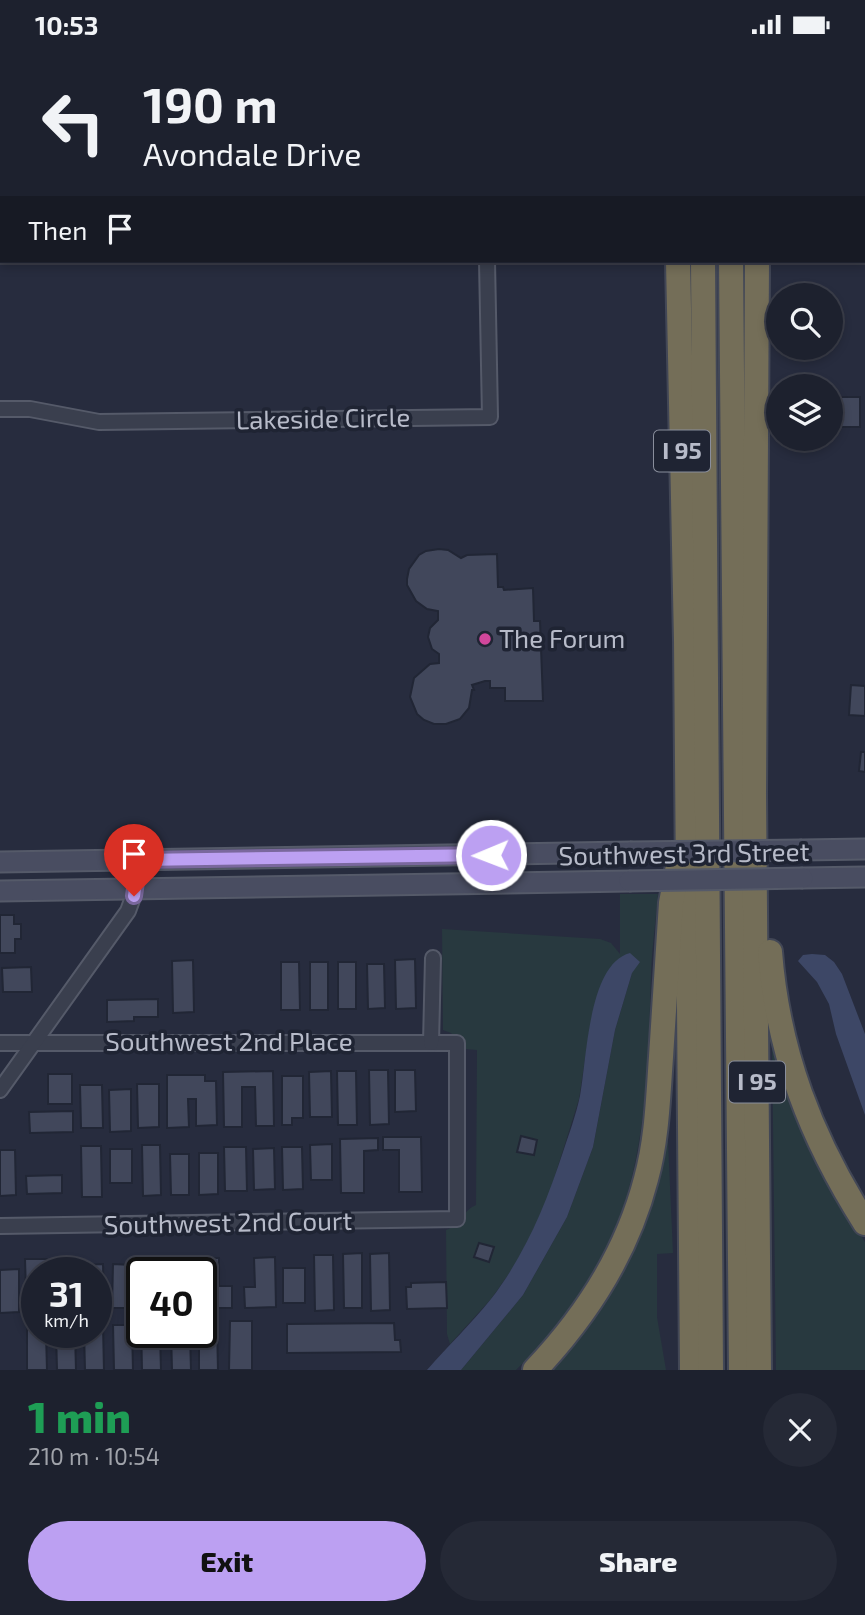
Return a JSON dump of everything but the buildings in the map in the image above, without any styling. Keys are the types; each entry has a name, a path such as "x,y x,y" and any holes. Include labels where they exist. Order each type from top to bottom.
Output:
{"highway":[{"name":"I 95","path":"678,263 692,1370"},
{"path":"703,263 711,1370"},
{"path":"731,263 741,1370"},
{"name":"I 95","path":"757,263 754,794 759,1370"},
{"path":"754,794 774,990 785,1044 814,1132 843,1189 865,1223"},
{"path":"535,1370 568,1334 602,1284 630,1226 646,1180 656,1124 671,903 687,808"}],"street":[{"name":"Lakeside Circle","path":"0,409 30,409 99,422 490,417 487,263"},
{"name":"Southwest 3rd Street","path":"0,862 865,849"},
{"path":"0,1090 128,911 136,889 139,860"},
{"name":"Southwest 3rd Street","path":"0,891 865,877"},
{"path":"431,1043 433,958"},
{"name":"Southwest 2nd Place","path":"0,1043 457,1043 457,1219"},
{"name":"Southwest 2nd Court","path":"0,1226 457,1219"}],"shaded area":[{"path":"620,894 658,894 646,1086 636,1160 627,1196 615,1231 591,1280 561,1321 528,1358 516,1370 461,1370 523,1295 567,1217 593,1147 615,1030 632,973 590,1026 579,1099 548,1198 531,1235 513,1268 491,1299 450,1344 447,1334 446,1230 476,1205 477,1050 466,1049 451,1033 443,1030 442,929 600,939 611,943 620,954"},
{"path":"772,1041 831,1188 865,1242 865,1370 776,1370"},
{"path":"665,1141 668,1141 673,1253 657,1254 657,1317 666,1370 548,1370"}],"water":[{"path":"630,953 640,962 632,973 615,1030 593,1147 567,1217 523,1295 461,1370 427,1370 491,1299 514,1265 533,1229 556,1171 580,1096 588,1037 598,993 605,975 616,961"},
{"path":"803,955 825,955 842,974 865,1034 865,1115 836,1034 829,1004 817,982 798,961"}],"place":[{"name":"The Forum","path":"485,639"}],"route":[{"path":"134,896 139,860 491,855"}]}
